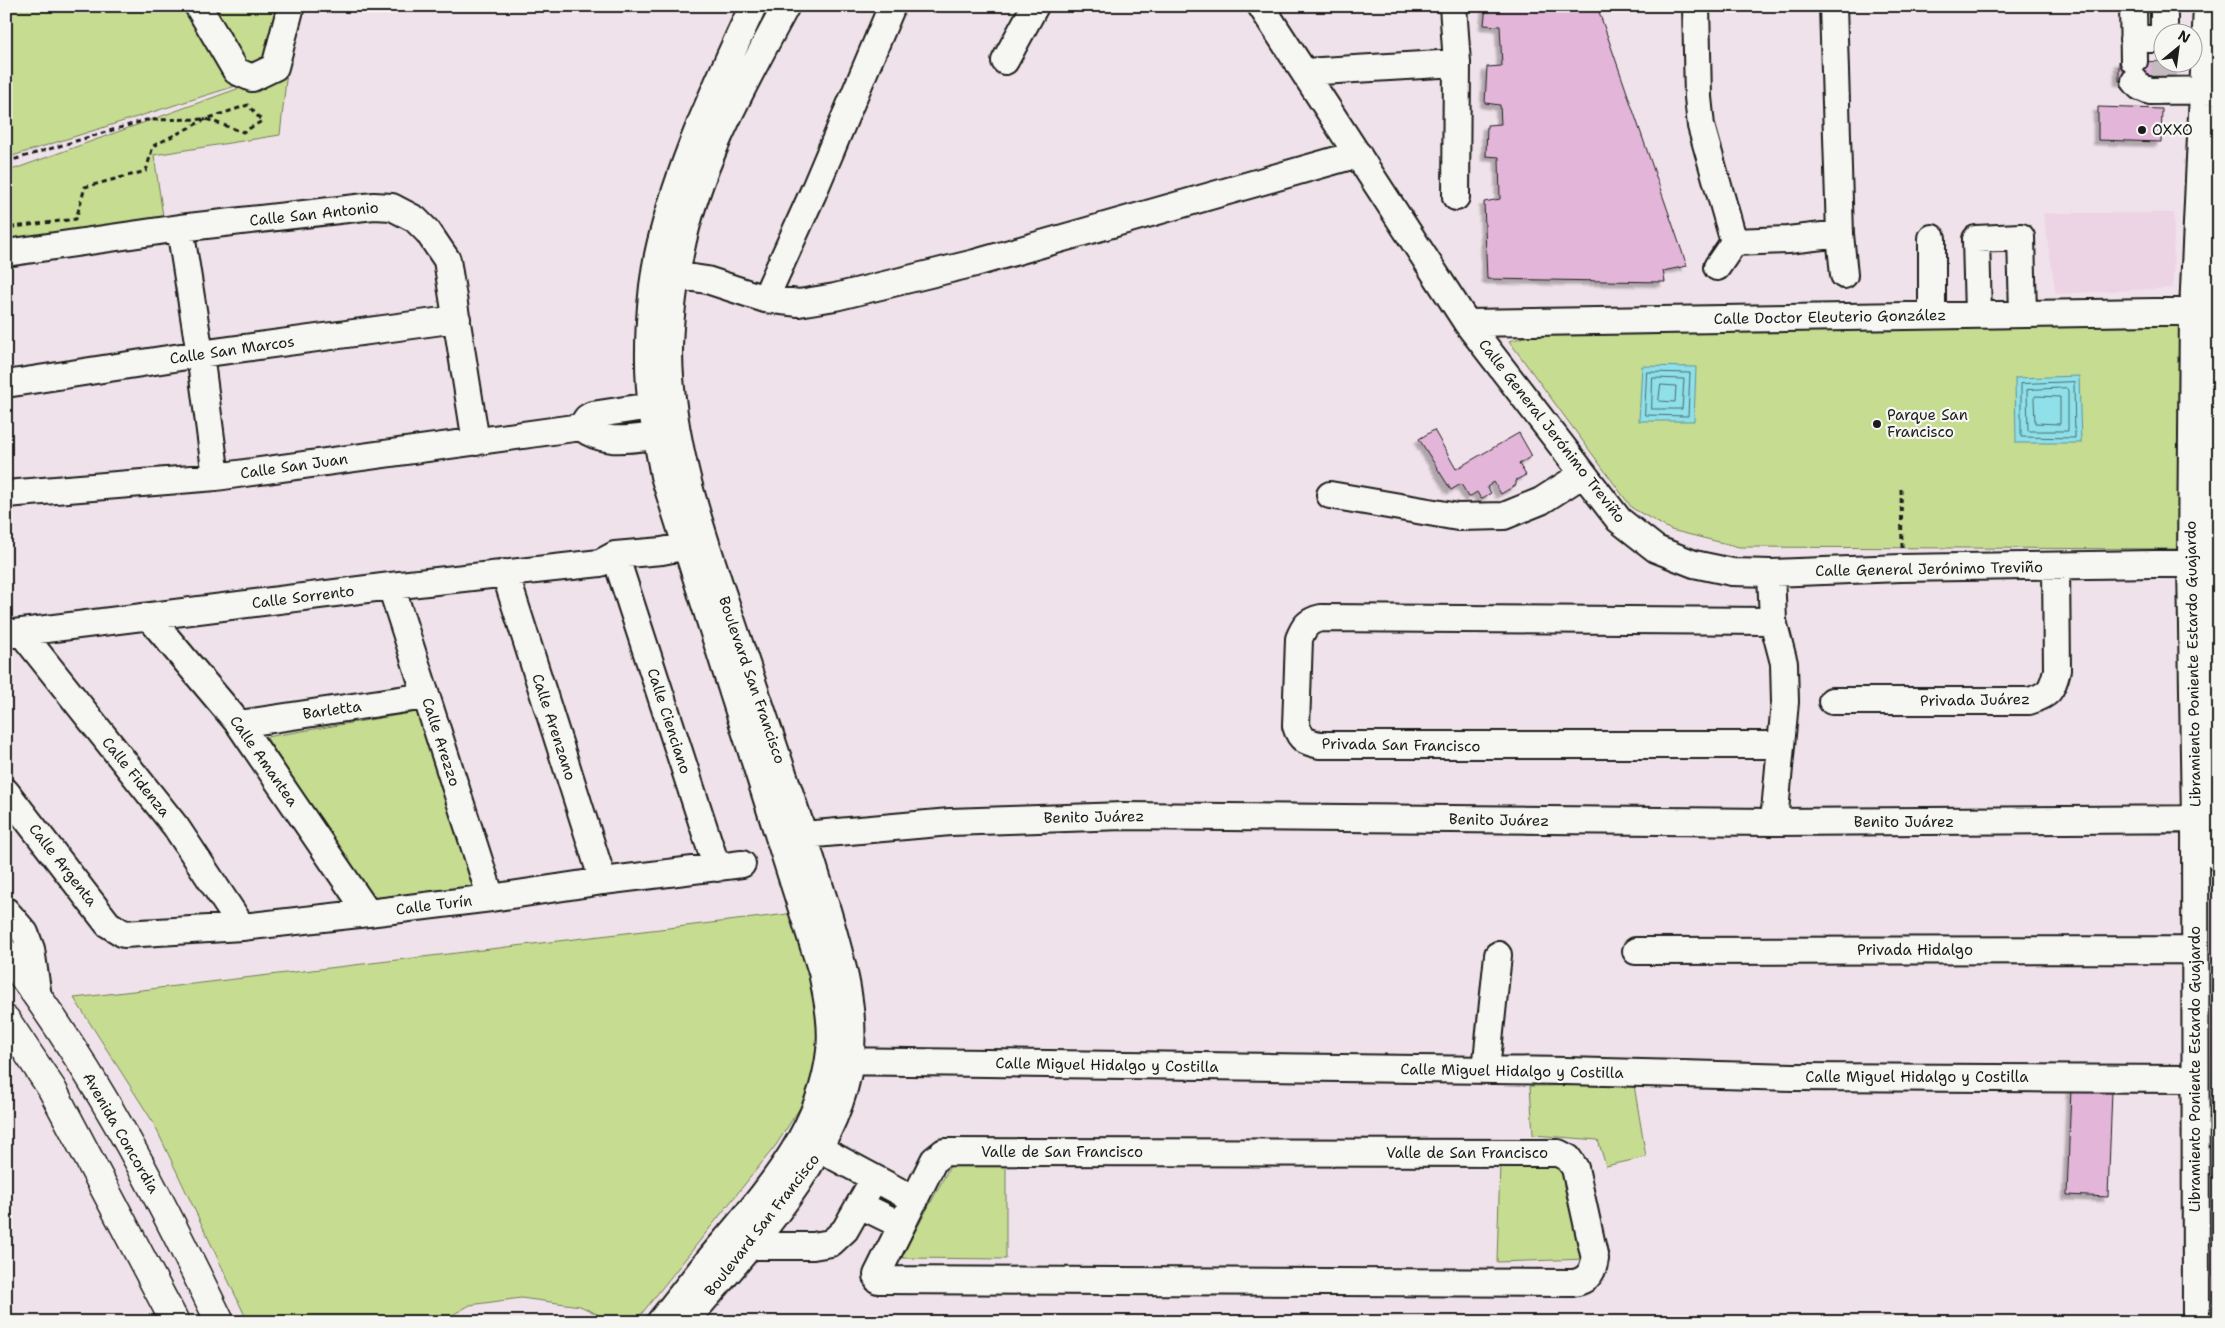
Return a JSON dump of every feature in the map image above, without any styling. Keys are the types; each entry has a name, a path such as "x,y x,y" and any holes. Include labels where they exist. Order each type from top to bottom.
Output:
{"main road":[{"name":"Avenida Concordia","path":"6,954 38,997 94,1083 143,1168 220,1322"},
{"path":"6,1020 52,1089 144,1260 175,1322"},
{"path":"144,1260 175,1294 189,1322"}],"street":[{"path":"198,6 236,71 252,78 275,67 291,6"},
{"name":"Boulevard San Francisco","path":"699,553 672,399 666,274 659,248 683,168 714,90 753,6"},
{"name":"Boulevard San Francisco","path":"660,1322 802,1177 810,1144 834,1118 840,1061 851,1026 846,985 836,943 793,837 699,553 664,476 652,406 650,338 666,274 688,224 704,174 736,101 786,6"},
{"path":"765,299 813,193 892,6"},
{"path":"1005,61 1035,6"},
{"name":"Calle General Jerónimo Treviño","path":"1261,6 1467,323 1619,520 1656,549 1694,564 1732,572 1771,573 2208,563"},
{"path":"1453,6 1457,64 1456,197"},
{"path":"1696,6 1698,97 1701,126 1734,242 1718,267"},
{"path":"1833,6 1840,234 1844,275"},
{"path":"2133,6 2134,60 2140,87 2150,91 2164,86 2211,90"},
{"path":"2164,6 2164,22"},
{"name":"Libramiento Poniente Estardo Guajardo","path":"2196,1322 2195,950 2211,820 2214,703 2208,563 2208,311 2211,90 2205,44 2207,7"},
{"path":"2134,60 2152,46"},
{"path":"1304,72 1457,64"},
{"path":"666,274 707,280 765,299 798,303 835,297 975,263 1358,154"},
{"name":"Libramiento Poniente Estardo Guajardo","path":"2208,311 2219,183"},
{"name":"Calle San Antonio","path":"6,253 180,228 374,206 392,207 415,219 441,250 450,269 476,442"},
{"path":"180,228 200,354 216,477"},
{"path":"1734,242 1788,240 1840,234"},
{"path":"1978,314 1976,239 2021,237 2023,314"},
{"path":"1932,238 1932,315"},
{"name":"Calle Doctor Eleuterio González","path":"1467,323 2208,311"},
{"name":"Calle San Marcos","path":"6,384 200,354 458,319"},
{"name":"Calle San Juan","path":"6,494 216,477 581,428 587,418 592,415 652,406"},
{"path":"581,428 588,433 617,440 656,436"},
{"path":"1330,495 1458,517 1504,516 1541,501 1583,474"},
{"name":"Calle Sorrento","path":"13,633 391,586 505,573 612,564 699,553"},
{"name":"Calle Cienciano","path":"612,564 729,866"},
{"name":"Privada Juárez","path":"1832,701 2029,701 2043,697 2053,686 2057,670 2056,566"},
{"name":"Calle Arenzano","path":"505,573 602,881"},
{"path":"1771,573 1773,621 1784,663 1785,702 1774,822"},
{"name":"Calle Arezzo","path":"391,586 491,898"},
{"name":"Calle Amantea","path":"150,616 239,724 368,913"},
{"name":"Privada San Francisco","path":"1773,621 1321,618 1310,621 1303,627 1299,639 1296,726 1299,736 1306,742 1320,745 1781,745"},
{"name":"Calle Fidenza","path":"13,633 176,827 242,927"},
{"name":"Barletta","path":"239,724 426,696"},
{"name":"Calle Argenta","path":"6,792 108,924 124,934"},
{"name":"Benito Juárez","path":"793,837 950,822 1123,816 1774,822 2211,820"},
{"name":"Libramiento Poniente Estardo Guajardo","path":"2211,820 2219,858"},
{"name":"Calle Turín","path":"124,934 242,927 368,913 491,898 602,881 729,866"},
{"path":"6,911 24,933 31,949 38,997"},
{"name":"Privada Hidalgo","path":"1636,951 2195,950"},
{"path":"1486,1070 1498,955"},
{"name":"Calle Miguel Hidalgo y Costilla","path":"840,1061 1486,1070 1792,1077 2194,1079"},
{"path":"810,1144 914,1200"},
{"name":"Valle de San Francisco","path":"944,1152 1552,1152 1563,1154 1576,1168 1595,1259 1594,1266 1587,1277 1580,1282 1573,1283 878,1280 878,1275 901,1225 936,1157 944,1152"},
{"path":"736,1244 813,1246 831,1243 844,1230 874,1179"},
{"path":"860,1205 901,1225"},
{"name":"Boulevard San Francisco","path":"685,1322 736,1244"}],"path":[{"path":"6,162 146,120 206,119 243,132 262,120 248,105 206,119 153,146 146,171 85,187 76,219 6,228"},
{"path":"1901,489 1903,532"}],"shaded area":[{"path":"2043,213 2174,213 2173,288 2056,294"}],"green space":[{"path":"6,6 293,6 277,73 6,158"},
{"path":"287,71 280,135 154,155 163,216 6,242 6,172"},
{"name":"Parque San Francisco","path":"2186,324 2181,549 1739,547 1671,530 1632,508 1509,341 1540,333"},
{"path":"417,712 476,886 375,902 266,737"},
{"path":"796,913 822,1025 818,1062 803,1103 776,1145 635,1322 614,1322 580,1306 521,1298 470,1305 440,1322 248,1322 153,1122 74,998"},
{"path":"1634,1085 1646,1157 1606,1166 1598,1140 1533,1135 1530,1086"},
{"path":"955,1157 1006,1163 1006,1259 901,1258"},
{"path":"1500,1163 1566,1164 1587,1259 1497,1262"}],"water":[{"path":"1642,366 1696,367 1694,421 1639,421"},
{"path":"2079,376 2081,443 2016,443 2015,378"}],"building":[{"path":"1486,6 1597,6 1687,266 1663,271 1665,282 1487,279 1484,202 1500,199 1499,157 1486,156 1487,125 1501,124 1500,105 1485,103 1487,67 1502,66 1500,26 1484,25"},
{"path":"2119,61 2152,62 2152,72 2175,72 2175,81 2119,81"},
{"path":"2098,107 2162,109 2161,142 2098,140"},
{"path":"1434,430 1456,469 1519,433 1532,456 1519,464 1526,475 1516,480 1516,485 1501,494 1494,482 1487,487 1491,493 1481,499 1477,492 1469,497 1461,484 1451,490 1419,439"},
{"path":"2071,1089 2112,1091 2108,1197 2067,1195"}],"tunnel":[{"path":"2164,72 2164,81"}],"place":[{"name":"OXXO","path":"2142,130"},
{"name":"Parque San Francisco","path":"1877,424"}]}
